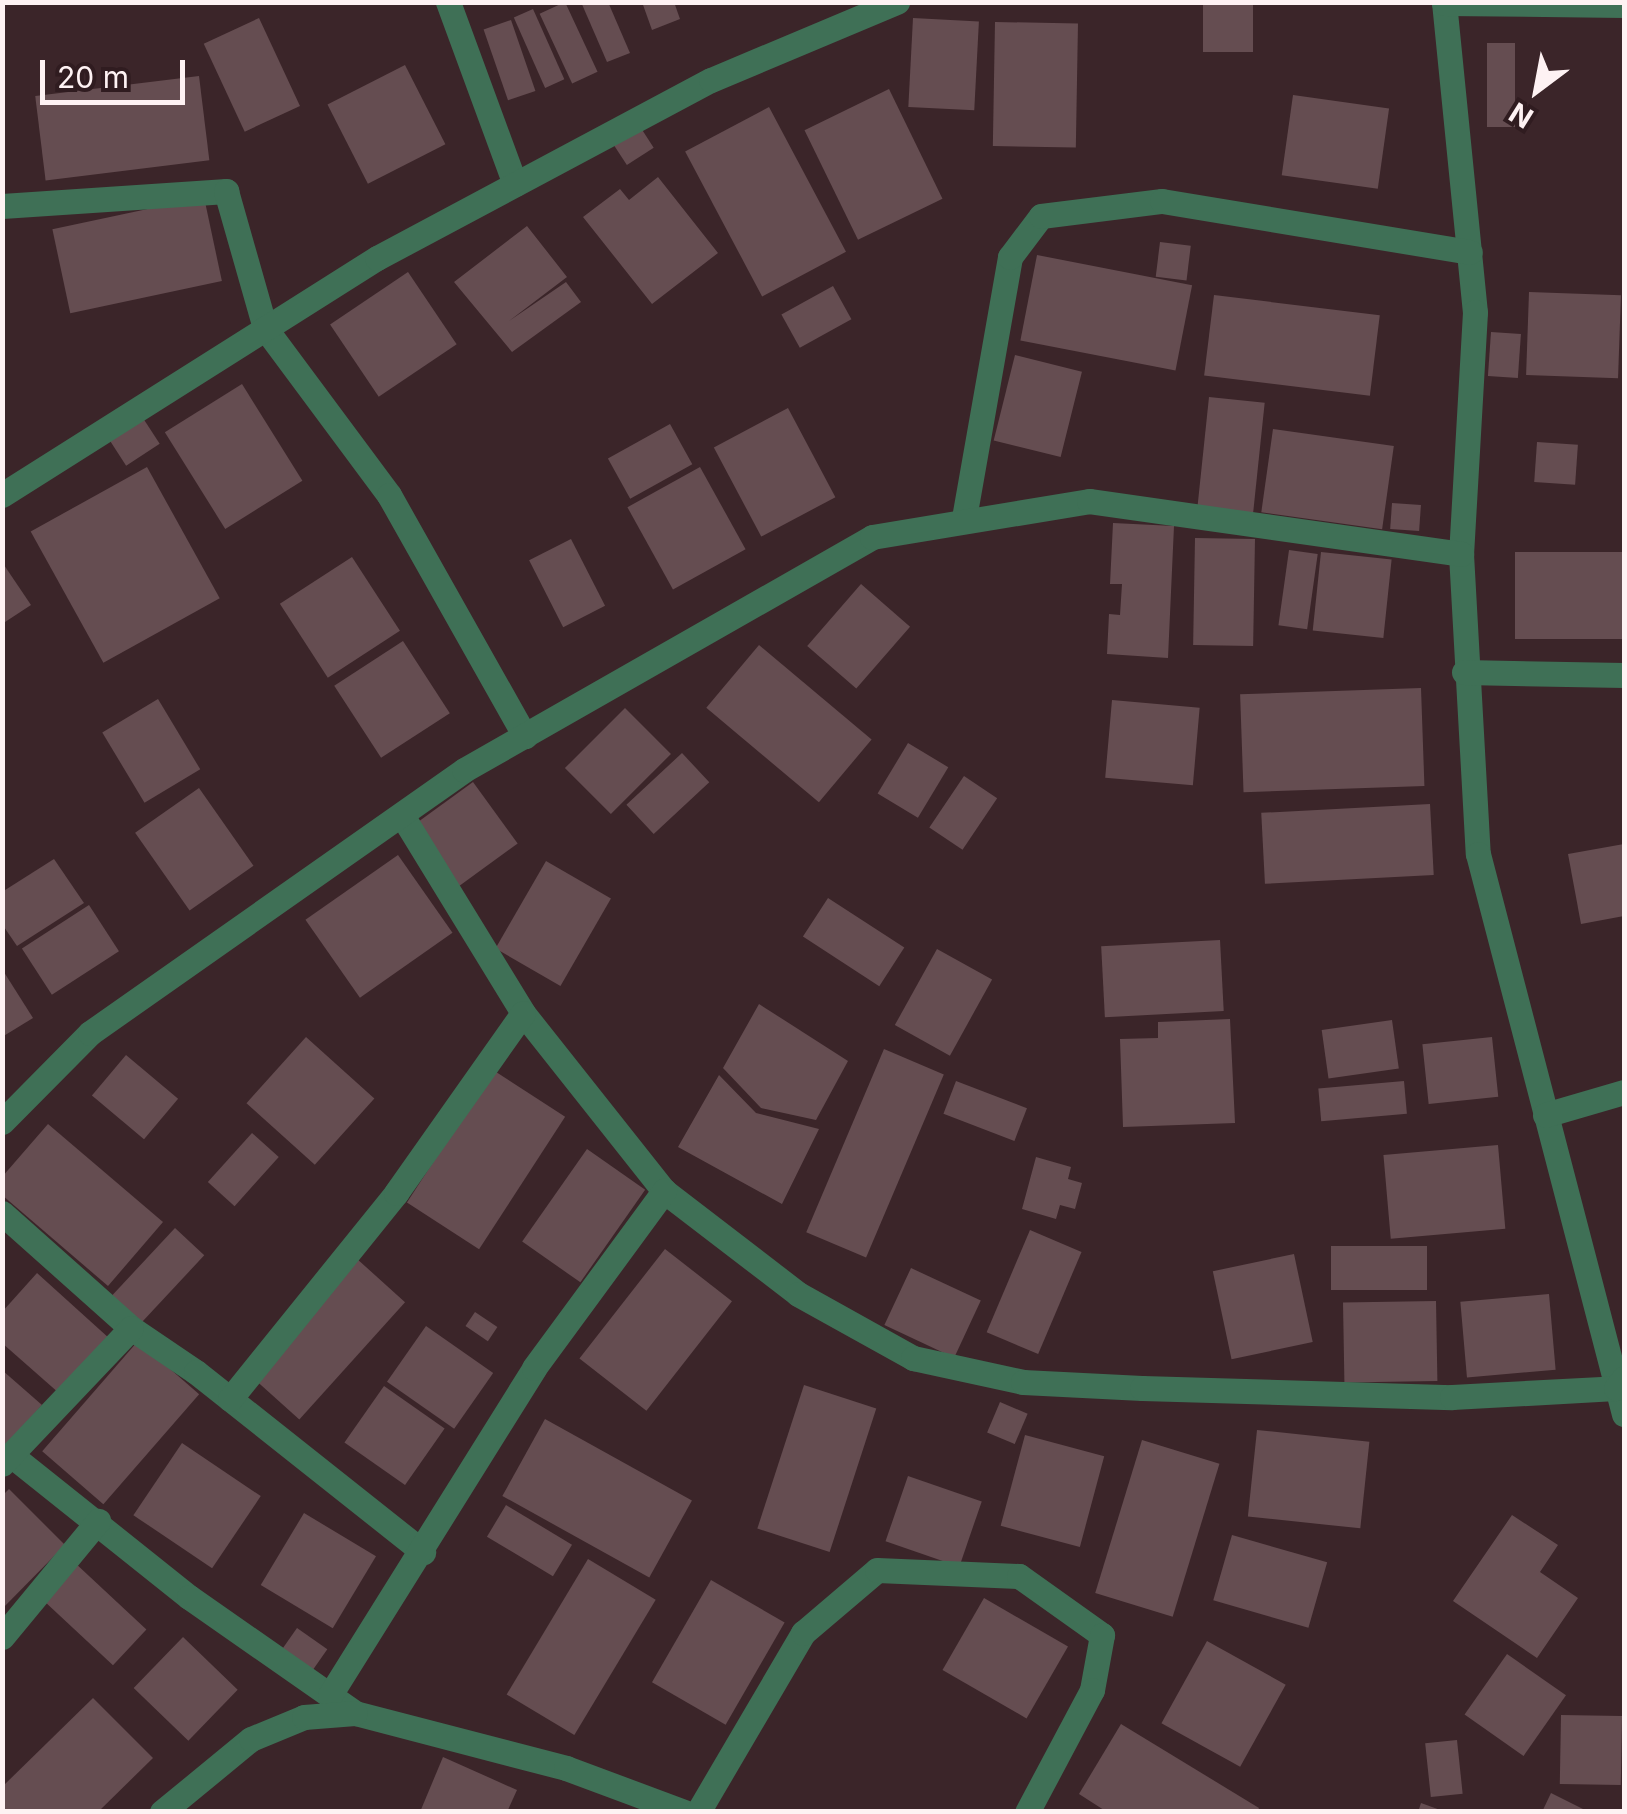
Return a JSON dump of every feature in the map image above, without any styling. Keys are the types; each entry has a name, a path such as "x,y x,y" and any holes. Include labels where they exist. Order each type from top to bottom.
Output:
{"street":[{"path":"448,2 515,184"},
{"path":"2,495 265,328 515,184 710,80 897,2"},
{"path":"403,817 523,1013 664,1191 798,1294 913,1358 1024,1382 1452,1397 1622,1393 1478,854 1464,672 1461,554 1475,312 1444,3 1624,4"},
{"path":"2,206 226,192 265,328 389,495 525,736"},
{"path":"964,518 1010,257 1041,216 1162,201 1470,252"},
{"path":"2,1122 90,1033 403,817 464,770 872,537 964,518 1089,501 1461,554"},
{"path":"1464,672 1624,675"},
{"path":"230,1398 396,1192 523,1013"},
{"path":"1546,1116 1624,1092"},
{"path":"330,1695 423,1552 534,1368 664,1191"},
{"path":"2,1213 131,1328 230,1398 423,1552"},
{"path":"131,1328 7,1459 98,1521 189,1597 355,1713"},
{"path":"2,1637 98,1521"},
{"path":"698,1812 803,1634 877,1570 1019,1576 1102,1635 1092,1690 1027,1812"},
{"path":"162,1812 251,1739 304,1718 355,1713 566,1768 684,1812"}],"building":[{"path":"565,2 598,72 572,84 540,14"},
{"path":"581,2 608,2 630,53 607,62"},
{"path":"642,2 674,2 680,19 652,30"},
{"path":"1203,2 1253,2 1253,52 1203,52"},
{"path":"533,9 564,79 545,88 514,18"},
{"path":"259,18 300,106 245,132 204,44"},
{"path":"913,18 979,21 974,110 908,107"},
{"path":"511,20 535,91 508,100 484,29"},
{"path":"995,22 1078,23 1076,147 993,146"},
{"path":"1487,43 1515,43 1515,127 1487,127"},
{"path":"405,65 445,144 368,184 327,104"},
{"path":"199,76 209,160 46,180 35,96"},
{"path":"889,89 942,199 858,240 805,130"},
{"path":"1293,95 1389,108 1378,189 1282,175"},
{"path":"769,107 846,252 762,296 685,152"},
{"path":"639,125 654,148 627,165 612,142"},
{"path":"658,177 718,253 652,304 583,217 620,189 629,200"},
{"path":"204,197 222,281 70,313 52,229"},
{"path":"527,226 567,277 509,321 566,282 581,302 512,352 454,282"},
{"path":"1160,242 1191,246 1187,281 1156,277"},
{"path":"1037,255 1192,285 1175,371 1020,340"},
{"path":"408,272 457,344 379,397 330,325"},
{"path":"833,286 851,319 800,348 781,315"},
{"path":"1529,292 1621,295 1618,378 1526,375"},
{"path":"1214,295 1380,315 1370,396 1204,375"},
{"path":"1491,332 1521,334 1518,378 1488,376"},
{"path":"1015,355 1082,372 1061,457 994,440"},
{"path":"242,384 302,481 225,529 165,432"},
{"path":"1209,397 1265,403 1253,513 1197,507"},
{"path":"788,408 835,497 761,537 714,447"},
{"path":"139,412 160,444 126,466 105,434"},
{"path":"670,424 692,464 630,499 608,458"},
{"path":"1273,429 1394,446 1382,529 1261,512"},
{"path":"1537,442 1578,445 1575,485 1534,482"},
{"path":"147,467 220,598 103,663 31,531"},
{"path":"700,467 746,549 673,589 627,507"},
{"path":"1392,503 1421,505 1419,531 1390,529"},
{"path":"1113,523 1174,526 1168,658 1107,654 1109,614 1120,615 1122,584 1110,584"},
{"path":"1195,538 1255,539 1253,646 1193,645"},
{"path":"571,539 605,606 563,627 529,560"},
{"path":"1289,550 1318,554 1307,629 1278,625"},
{"path":"1321,552 1392,559 1383,638 1313,631"},
{"path":"1515,552 1624,552 1624,639 1515,639"},
{"path":"352,557 400,631 328,678 280,604"},
{"path":"2,562 31,605 2,624"},
{"path":"861,584 910,627 856,689 807,646"},
{"path":"403,641 450,713 381,758 334,686"},
{"path":"759,645 872,739 819,802 706,708"},
{"path":"1421,688 1424,786 1244,792 1240,694"},
{"path":"158,699 200,769 145,803 102,732"},
{"path":"1112,700 1200,708 1193,785 1105,778"},
{"path":"625,708 671,754 611,814 565,768"},
{"path":"908,743 948,767 918,818 878,794"},
{"path":"682,753 709,782 654,834 626,805"},
{"path":"964,776 997,798 962,850 929,827"},
{"path":"473,782 518,843 458,887 413,825"},
{"path":"199,788 253,866 190,911 135,833"},
{"path":"1430,804 1434,875 1265,884 1261,813"},
{"path":"1624,844 1624,916 1581,924 1568,854"},
{"path":"398,855 452,933 360,998 305,920"},
{"path":"54,859 84,903 17,946 2,924 2,892"},
{"path":"546,861 611,898 560,986 496,948"},
{"path":"828,898 904,948 879,986 803,937"},
{"path":"89,905 119,951 52,995 22,949"},
{"path":"1220,940 1224,1011 1105,1017 1101,946"},
{"path":"937,949 992,980 950,1056 895,1025"},
{"path":"2,969 33,1018 2,1037"},
{"path":"759,1004 848,1061 816,1120 761,1108 723,1068"},
{"path":"1230,1019 1235,1123 1123,1127 1120,1039 1158,1038 1158,1022"},
{"path":"1392,1020 1399,1069 1329,1078 1322,1030"},
{"path":"306,1037 374,1099 315,1165 246,1103"},
{"path":"1492,1037 1498,1097 1429,1104 1422,1044"},
{"path":"884,1049 944,1074 866,1258 806,1232"},
{"path":"126,1055 178,1099 144,1139 92,1096"},
{"path":"493,1070 565,1117 479,1249 407,1203"},
{"path":"719,1075 756,1113 819,1129 782,1204 678,1147"},
{"path":"956,1081 1027,1108 1014,1141 943,1114"},
{"path":"1404,1081 1407,1114 1321,1121 1318,1088"},
{"path":"48,1124 163,1222 108,1286 2,1195 2,1177"},
{"path":"252,1133 279,1157 235,1206 208,1182"},
{"path":"1498,1145 1505,1229 1391,1239 1383,1155"},
{"path":"587,1149 645,1190 580,1282 522,1242"},
{"path":"1036,1157 1071,1167 1068,1179 1082,1183 1075,1209 1060,1205 1056,1219 1022,1209"},
{"path":"175,1228 204,1255 139,1325 110,1297"},
{"path":"1030,1230 1082,1252 1038,1354 987,1332"},
{"path":"1331,1246 1427,1246 1427,1290 1331,1290"},
{"path":"665,1249 732,1301 646,1411 579,1359"},
{"path":"1294,1254 1313,1342 1232,1359 1213,1271"},
{"path":"356,1258 405,1302 299,1420 250,1375"},
{"path":"911,1268 981,1301 954,1358 884,1325"},
{"path":"37,1273 110,1339 60,1394 2,1343 2,1312"},
{"path":"1549,1294 1556,1370 1467,1377 1460,1302"},
{"path":"1436,1301 1437,1381 1344,1383 1343,1303"},
{"path":"475,1312 497,1327 488,1341 465,1326"},
{"path":"426,1326 493,1373 454,1429 387,1382"},
{"path":"138,1341 199,1394 103,1504 42,1451"},
{"path":"2,1370 42,1405 2,1450"},
{"path":"804,1385 876,1408 830,1552 757,1529"},
{"path":"384,1386 445,1428 405,1485 344,1443"},
{"path":"1000,1402 1028,1414 1015,1444 987,1432"},
{"path":"545,1419 692,1500 649,1577 502,1496"},
{"path":"1257,1430 1369,1442 1360,1528 1248,1517"},
{"path":"1025,1435 1104,1456 1080,1547 1001,1526"},
{"path":"1142,1440 1219,1464 1173,1617 1095,1593"},
{"path":"182,1443 261,1496 212,1568 133,1515"},
{"path":"908,1476 982,1501 959,1567 886,1541"},
{"path":"9,1489 65,1545 2,1609 2,1496"},
{"path":"506,1505 572,1545 553,1576 487,1537"},
{"path":"304,1513 376,1556 333,1628 261,1585"},
{"path":"1512,1515 1558,1545 1540,1572 1578,1598 1537,1658 1453,1601"},
{"path":"1232,1535 1327,1562 1308,1628 1213,1600"},
{"path":"588,1559 656,1600 574,1735 507,1694"},
{"path":"74,1562 146,1630 113,1665 41,1598"},
{"path":"711,1580 785,1622 726,1725 652,1682"},
{"path":"984,1598 1068,1646 1027,1718 942,1670"},
{"path":"297,1628 327,1649 311,1673 280,1652"},
{"path":"183,1637 238,1690 188,1741 134,1688"},
{"path":"1207,1641 1286,1685 1240,1767 1161,1723"},
{"path":"1507,1654 1566,1695 1524,1756 1465,1715"},
{"path":"93,1698 153,1758 98,1812 2,1812 2,1787"},
{"path":"1561,1715 1622,1716 1621,1785 1560,1784"},
{"path":"1121,1724 1259,1808 1257,1812 1107,1812 1079,1794"},
{"path":"1457,1740 1463,1794 1431,1797 1425,1743"},
{"path":"443,1757 517,1790 507,1812 420,1812"},
{"path":"1551,1793 1583,1809 1582,1812 1542,1812"},
{"path":"1421,1803 1443,1811 1443,1812 1418,1812"}]}
